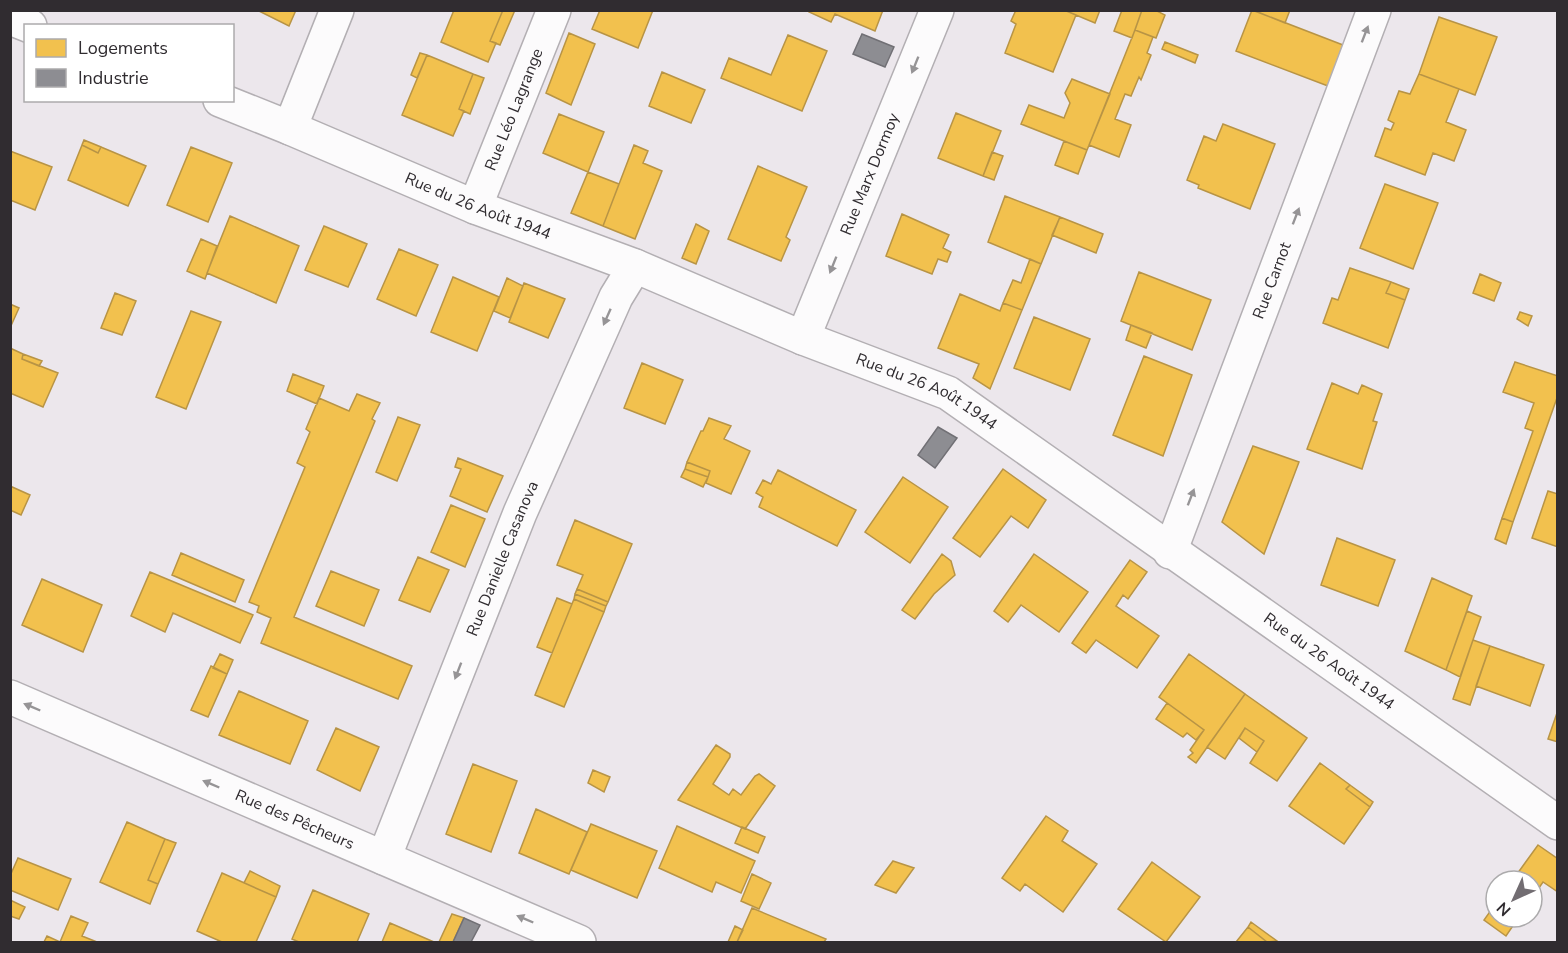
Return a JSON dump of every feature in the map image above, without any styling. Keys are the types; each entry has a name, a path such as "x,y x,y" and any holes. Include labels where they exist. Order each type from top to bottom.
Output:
{"street":[{"path":"290,129 337,10"},
{"name":"Rue Léo Lagrange","path":"475,207 554,10"},
{"name":"Rue Marx Dormoy","path":"803,338 937,10"},
{"name":"Rue Carnot","path":"1170,552 1374,10"},
{"path":"10,18 25,24"},
{"name":"Rue du 26 Août 1944","path":"225,102 475,207 635,266 803,338 948,393 1170,552 1557,823"},
{"name":"Rue Danielle Casanova","path":"384,858 520,513 616,297 635,266"},
{"name":"Rue des Pêcheurs","path":"10,698 579,942"}],"building: Logements":[{"path":"257,10 296,10 289,26"},
{"path":"454,10 503,10 490,41 496,43 488,62 441,42"},
{"path":"503,10 515,10 500,45 490,41"},
{"path":"600,10 653,10 638,48 592,29"},
{"path":"810,10 883,10 875,31 835,14 831,22 809,12"},
{"path":"1016,10 1064,10 1076,15 1053,72 1005,53 1016,24 1011,21"},
{"path":"1064,10 1100,10 1095,23"},
{"path":"1122,10 1142,10 1132,38 1114,31"},
{"path":"1142,10 1155,10 1165,15 1156,38 1135,30"},
{"path":"1252,10 1343,45 1328,86 1236,51"},
{"path":"1253,10 1290,10 1285,23"},
{"path":"1439,17 1497,37 1475,95 1419,74"},
{"path":"1135,30 1153,37 1147,53 1151,55 1141,80 1139,77 1131,96 1125,94 1115,119 1131,125 1119,157 1089,145"},
{"path":"569,33 595,44 571,105 546,93"},
{"path":"788,35 827,51 802,111 721,78 729,58 771,75"},
{"path":"1165,42 1198,55 1195,63 1162,49"},
{"path":"420,53 427,55 417,78 411,75"},
{"path":"427,55 473,74 459,109 464,111 453,136 402,115"},
{"path":"662,72 705,90 691,123 649,106"},
{"path":"473,74 484,78 470,114 459,109"},
{"path":"1419,74 1459,89 1446,122 1466,130 1454,161 1433,153 1425,175 1375,156 1385,128 1391,130 1394,123 1388,120 1399,91 1410,94"},
{"path":"1072,79 1110,94 1087,150 1021,124 1029,105 1064,118 1070,103 1065,93"},
{"path":"956,113 1001,131 983,176 938,158"},
{"path":"559,114 604,132 588,172 543,153"},
{"path":"1223,124 1275,144 1250,209 1198,188 1199,185 1187,180 1204,136 1216,141"},
{"path":"84,140 101,147 98,153 82,145"},
{"path":"1064,141 1087,150 1078,174 1055,165"},
{"path":"82,145 98,153 101,147 146,166 128,206 68,180"},
{"path":"634,145 648,151 643,163 662,171 635,239 603,226"},
{"path":"191,147 232,163 208,222 167,205"},
{"path":"10,151 52,167 35,210 10,200"},
{"path":"992,152 1003,156 994,180 983,176"},
{"path":"758,166 807,187 786,237 790,240 781,261 728,239"},
{"path":"588,172 619,184 603,226 571,213"},
{"path":"1385,184 1438,203 1413,269 1360,248"},
{"path":"1005,196 1060,217 1041,264 988,242"},
{"path":"902,214 949,235 943,248 951,252 947,262 938,259 932,274 886,256"},
{"path":"230,216 299,246 276,303 207,273"},
{"path":"1060,217 1103,234 1096,253 1052,235"},
{"path":"696,224 709,231 696,264 682,258"},
{"path":"324,226 367,244 348,287 305,270"},
{"path":"201,239 217,246 205,279 187,271"},
{"path":"399,249 438,265 416,316 377,299"},
{"path":"1030,259 1041,264 1022,310 1003,303 1013,280 1021,283"},
{"path":"1350,268 1391,282 1386,293 1405,300 1388,348 1323,323 1332,298 1338,300"},
{"path":"1139,272 1211,300 1192,350 1121,321"},
{"path":"1480,274 1501,283 1494,301 1473,293"},
{"path":"453,277 499,297 477,351 431,332"},
{"path":"507,278 523,286 510,318 494,311"},
{"path":"1391,282 1409,289 1405,300 1386,293"},
{"path":"524,283 565,299 548,338 509,322"},
{"path":"115,293 136,301 122,335 101,328"},
{"path":"960,294 1000,311 1003,303 1022,310 990,389 973,378 979,364 938,348"},
{"path":"10,304 19,308 10,328"},
{"path":"191,311 221,322 186,409 156,397"},
{"path":"1520,312 1532,316 1528,326 1517,319"},
{"path":"1034,317 1090,339 1070,390 1014,368"},
{"path":"1131,325 1152,333 1146,348 1126,340"},
{"path":"10,348 23,354 22,359 58,373 43,407 10,393"},
{"path":"23,354 42,361 39,366 22,359"},
{"path":"1144,356 1192,375 1163,456 1113,435"},
{"path":"1515,362 1558,376 1558,395 1513,522 1502,518 1533,431 1525,428 1534,403 1503,392"},
{"path":"642,363 683,380 665,424 624,408"},
{"path":"293,374 324,386 317,404 287,391"},
{"path":"1332,383 1358,394 1362,385 1382,394 1373,421 1377,422 1362,469 1307,449"},
{"path":"357,394 380,403 372,419 375,421 294,617 412,666 398,699 261,643 271,618 257,612 259,606 249,602 305,467 297,463 310,432 306,429 319,398 349,411"},
{"path":"398,417 420,425 397,481 376,472"},
{"path":"709,418 731,426 724,439 750,451 731,494 706,483 710,471 687,462"},
{"path":"1253,446 1299,462 1264,554 1222,522"},
{"path":"458,458 503,476 487,512 450,496 461,469 455,467"},
{"path":"687,462 710,471 708,477 685,469"},
{"path":"685,469 708,477 703,487 681,477"},
{"path":"1003,469 1046,500 1028,528 1011,516 980,557 953,538"},
{"path":"778,470 856,510 837,546 759,507 763,497 756,493 763,480 771,484"},
{"path":"903,477 948,507 910,563 865,532"},
{"path":"10,486 30,495 21,515 10,510"},
{"path":"1548,491 1558,494 1558,547 1532,538"},
{"path":"451,505 485,519 465,567 431,552"},
{"path":"1502,518 1513,522 1506,544 1495,539"},
{"path":"575,520 632,544 608,602 577,589 583,575 557,565"},
{"path":"1337,538 1395,560 1378,606 1321,585"},
{"path":"181,553 244,580 235,602 172,575"},
{"path":"942,554 951,561 955,575 934,594 915,619 902,610"},
{"path":"1034,554 1088,592 1059,632 1021,605 1008,622 994,611"},
{"path":"418,557 449,570 430,612 399,600"},
{"path":"1130,560 1147,572 1128,599 1123,595 1116,606 1159,636 1137,668 1096,640 1086,653 1072,643"},
{"path":"331,571 379,590 364,626 316,606"},
{"path":"150,572 253,615 240,643 173,613 165,632 131,616"},
{"path":"1432,578 1472,596 1446,670 1405,651"},
{"path":"42,579 102,605 83,652 22,625"},
{"path":"577,589 608,602 606,606 575,594"},
{"path":"575,594 606,606 604,612 574,599"},
{"path":"557,598 572,604 552,653 537,647"},
{"path":"574,599 604,612 564,707 535,695"},
{"path":"1467,611 1481,617 1460,677 1446,670"},
{"path":"1473,640 1490,646 1470,705 1453,699"},
{"path":"1490,646 1544,665 1530,706 1476,686"},
{"path":"220,654 233,660 227,674 213,668"},
{"path":"1189,654 1245,694 1196,763 1188,757 1193,753 1190,750 1204,730 1159,697"},
{"path":"211,666 227,674 208,717 191,710"},
{"path":"239,691 308,721 290,764 219,735"},
{"path":"1245,694 1307,738 1277,781 1250,763 1264,741 1245,728 1225,759 1207,747"},
{"path":"1167,703 1204,730 1196,740 1187,733 1183,737 1156,719"},
{"path":"1558,710 1558,742 1548,739"},
{"path":"336,728 379,747 360,791 317,770"},
{"path":"1245,728 1264,741 1257,752 1239,738"},
{"path":"716,745 730,754 730,757 713,784 729,795 733,789 741,795 759,774 775,786 745,829 678,800"},
{"path":"1320,763 1350,785 1346,789 1370,807 1344,844 1289,806"},
{"path":"473,764 517,781 491,852 446,834"},
{"path":"593,770 610,777 604,792 588,783"},
{"path":"1350,785 1373,802 1370,807 1346,789"},
{"path":"536,809 587,832 569,874 519,853"},
{"path":"1046,816 1068,831 1062,841 1097,864 1063,912 1025,884 1020,891 1002,878"},
{"path":"127,822 165,839 148,880 158,884 150,904 100,882"},
{"path":"591,824 657,851 637,898 571,870"},
{"path":"677,826 755,861 741,893 716,882 712,892 659,868"},
{"path":"742,827 765,837 758,853 735,843"},
{"path":"165,839 176,843 158,884 148,880"},
{"path":"1538,845 1558,859 1558,892 1544,883 1544,869 1521,869"},
{"path":"18,858 71,879 58,910 10,890 10,876"},
{"path":"893,861 914,868 896,893 875,885"},
{"path":"1152,862 1200,897 1166,942 1118,909"},
{"path":"250,871 280,886 276,897 244,883"},
{"path":"222,873 276,897 256,942 222,942 197,931"},
{"path":"752,874 771,883 759,909 741,901"},
{"path":"313,890 369,914 357,942 299,942 292,939"},
{"path":"10,900 25,907 19,919 10,916"},
{"path":"752,908 826,939 824,942 737,942"},
{"path":"452,914 464,918 453,942 439,942"},
{"path":"71,916 88,923 82,936 97,942 60,942"},
{"path":"1251,922 1277,941 1267,942 1248,927"},
{"path":"390,923 434,942 382,942"},
{"path":"735,926 743,930 737,942 728,942"},
{"path":"1248,927 1267,942 1236,942"},
{"path":"1496,929 1511,929 1506,936"},
{"path":"47,936 60,942 44,942"}],"building: Industrie":[{"path":"862,34 894,47 885,67 853,54"},
{"path":"938,427 957,438 935,468 918,455"},
{"path":"464,918 480,925 471,942 453,942"}]}
